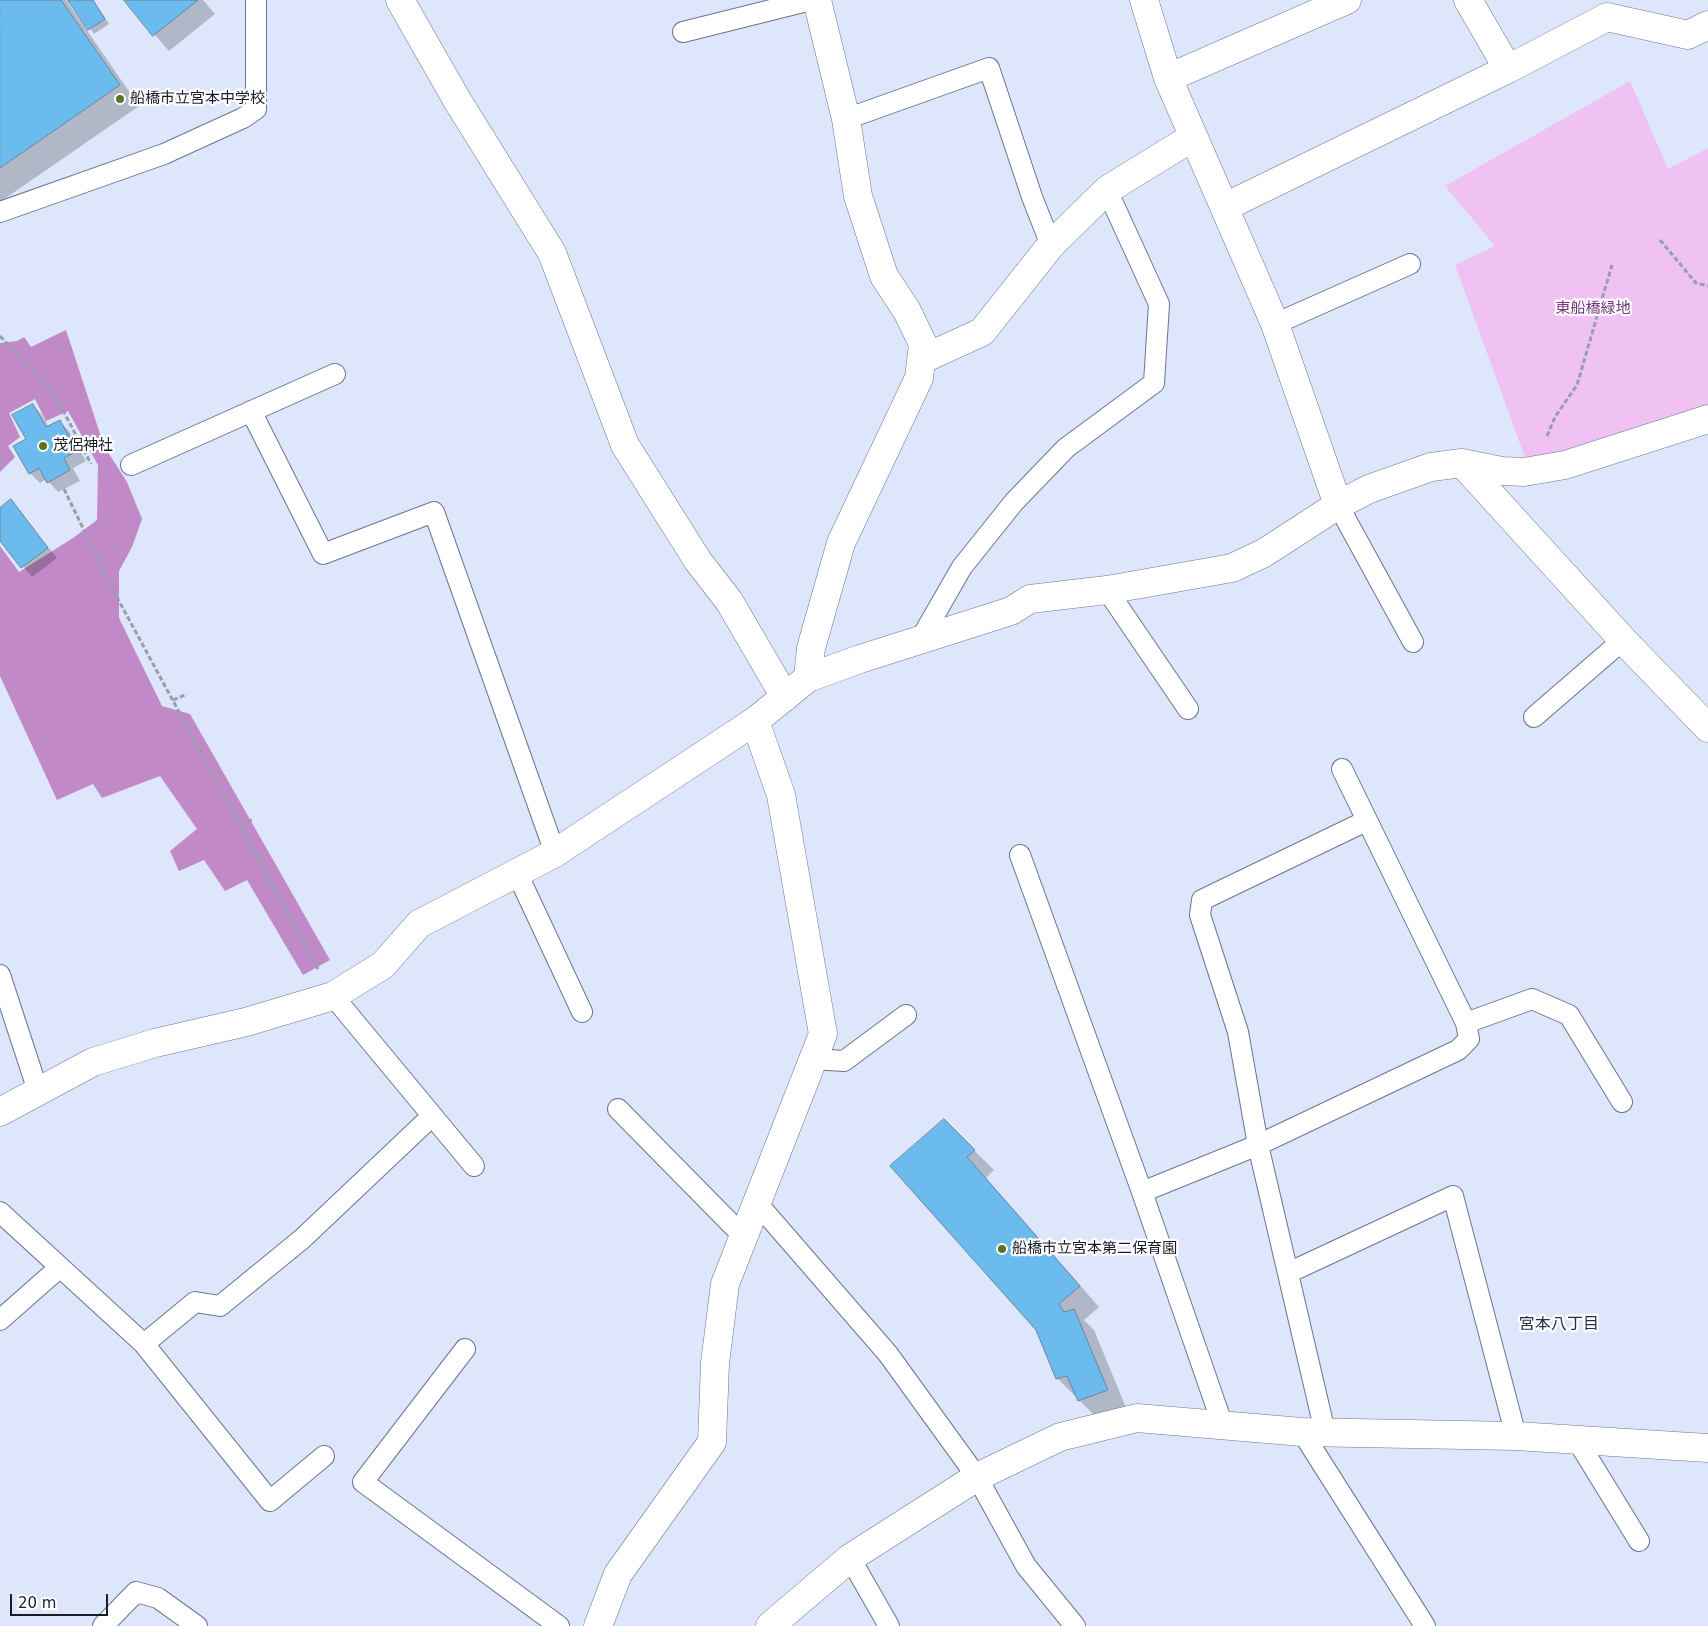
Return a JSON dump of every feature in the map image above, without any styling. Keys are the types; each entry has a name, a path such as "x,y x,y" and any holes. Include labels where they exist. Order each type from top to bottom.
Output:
{"street":[{"path":"400,0 457,100 552,253 625,445 698,561 730,601 785,697"},
{"path":"808,678 811,648 841,543 920,378 923,359 923,344 907,312 884,276 858,196 846,119 818,0"},
{"path":"1144,0 1168,78 1275,324 1338,505"},
{"path":"1168,78 1347,0"},
{"path":"1468,0 1508,69"},
{"path":"1225,207 1508,69 1607,17 1688,34 1708,24"},
{"path":"923,359 982,332 1051,245 1108,190 1193,137"},
{"path":"0,1112 93,1062 154,1043 246,1022 333,996 383,965 419,924 555,853 755,721 808,678 1011,611 1030,599 1107,590 1232,568 1264,553 1338,505 1369,489 1431,467 1462,462 1502,471 1524,472 1543,469 1566,465 1708,419"},
{"path":"1462,462 1622,640 1708,728"},
{"path":"598,1626 618,1574 712,1442 715,1363 725,1284 742,1235 757,1203 823,1034 781,795 755,721"},
{"path":"770,1626 850,1558 977,1478 1060,1437 1137,1418 1314,1432 1516,1436 1706,1452"}],"lane":[{"path":"0,212 164,154 243,118 256,109 256,0"},
{"path":"683,32 811,0"},
{"path":"846,119 989,68 1032,197 1051,245"},
{"path":"920,640 962,566 1014,502 1066,448 1154,383 1159,304 1108,190"},
{"path":"1275,324 1410,264"},
{"path":"131,465 335,374"},
{"path":"251,411 323,554 434,512 555,853"},
{"path":"1338,505 1413,642"},
{"path":"1107,590 1188,709"},
{"path":"1534,717 1622,640"},
{"path":"1142,1192 1258,1145 1458,1050 1469,1039 1466,1023 1342,769"},
{"path":"1366,820 1202,900 1200,915 1238,1032 1258,1145 1288,1273 1314,1432 1425,1626"},
{"path":"1020,855 1142,1192 1223,1426"},
{"path":"517,873 582,1012"},
{"path":"0,975 38,1091"},
{"path":"333,996 474,1166"},
{"path":"1466,1023 1532,998 1569,1015 1622,1102"},
{"path":"813,1059 844,1061 906,1015"},
{"path":"618,1109 742,1235"},
{"path":"144,1344 195,1302 220,1306 302,1239 432,1116"},
{"path":"1288,1273 1453,1196 1516,1436"},
{"path":"757,1203 888,1354 977,1478 1026,1566 1075,1626"},
{"path":"0,1212 144,1344 270,1501 324,1456"},
{"path":"0,1320 59,1268"},
{"path":"465,1349 363,1482 559,1626"},
{"path":"1577,1440 1639,1541"},
{"path":"850,1558 889,1626"},
{"path":"103,1626 136,1592 158,1598 197,1626"}],"path":[{"path":"1660,240 1696,283 1708,286"},
{"path":"1543,469 1544,442 1555,416 1577,384 1612,266"},
{"path":"0,336 55,395 91,464"},
{"path":"64,489 112,588 316,965"},
{"path":"173,700 187,694"},
{"path":"240,824 254,819"}],"green space":[{"name":"東船橋緑地","path":"1630,81 1668,169 1708,148 1708,408 1527,463 1455,265 1495,246 1445,186"}],"shaded area":[{"path":"66,330 104,446 127,482 142,519 132,547 119,571 119,618 162,706 190,714 330,960 303,975 247,880 225,891 204,860 179,871 170,851 197,829 160,776 102,798 93,784 57,800 0,676 0,546 19,572 73,538 97,520 98,465 68,411 46,421 35,399 9,413 20,437 8,446 15,457 0,472 0,343 17,341 24,337 31,347"}],"building":[{"path":"0,0 61,0 120,85 0,168"},
{"path":"68,0 93,0 105,19 88,30"},
{"path":"124,0 198,0 153,36"},
{"path":"33,404 46,427 60,420 77,451 64,458 70,470 47,483 39,468 29,474 13,446 26,439 12,415"},
{"path":"11,499 48,548 21,568 0,541 0,508"},
{"path":"944,1119 975,1150 967,1157 1080,1286 1059,1304 1064,1312 1074,1309 1108,1390 1078,1401 1067,1376 1056,1379 1036,1330 890,1166"}],"place":[{"name":"船橋市立宮本中学校","path":"120,99"},
{"name":"茂侶神社","path":"43,446"},
{"name":"船橋市立宮本第二保育園","path":"1002,1249"}],"district":[{"name":"宮本八丁目","path":"1559,1325"}]}
